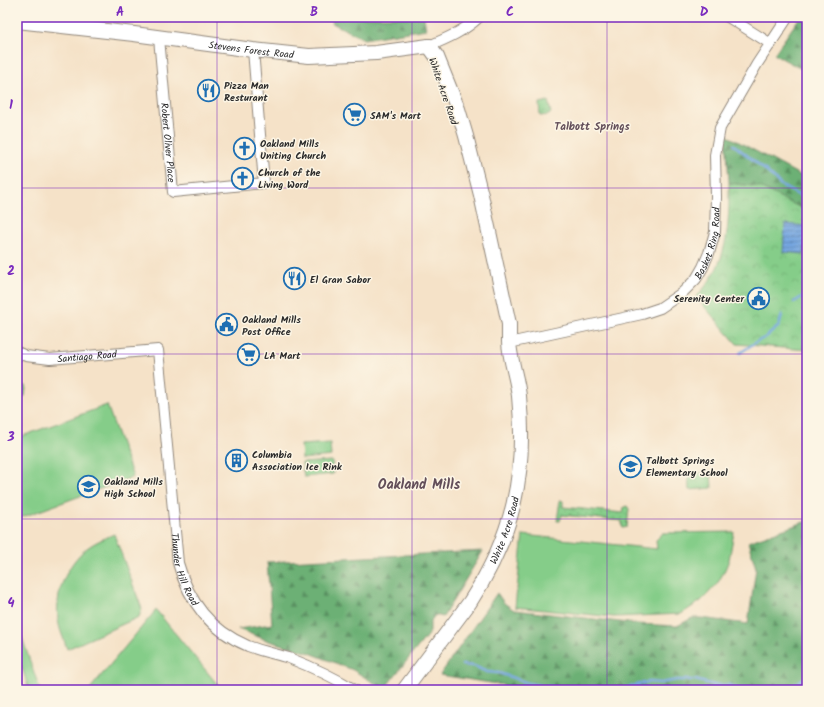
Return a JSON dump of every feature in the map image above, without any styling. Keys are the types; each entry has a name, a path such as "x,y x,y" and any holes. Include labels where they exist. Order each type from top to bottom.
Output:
{"street":[{"name":"Stevens Forest Road","path":"17,21 253,50 309,56 330,56 376,53 429,46 464,29 479,17"},
{"path":"728,17 771,44 788,17"},
{"name":"Robert Oliver Place","path":"159,38 173,192 264,183 253,50"},
{"name":"Basket Ring Road","path":"509,343 642,314 660,308 682,293 696,279 710,253 715,232 715,155 720,128 727,114 771,44"},
{"name":"White Acre Road","path":"404,690 445,637 480,588 497,555 506,534 519,475 522,443 519,394 509,343 501,325 460,138 431,60 429,46"},
{"name":"Santiago Road","path":"17,352 26,356 50,359 158,350"},
{"name":"Thunder Hill Road","path":"158,350 178,563 182,579 189,594 208,620 228,636 249,646 289,658 316,669 334,677 355,690"}],"green space":[{"path":"333,17 424,17 426,29 364,39 332,23"},
{"path":"800,17 807,17 807,72 774,54"},
{"path":"548,101 551,113 549,115 540,116 539,103"},
{"path":"726,135 807,179 807,211 760,187 729,183"},
{"path":"729,183 760,187 807,211 807,350 737,344 696,297 707,284 721,258 727,230"},
{"path":"17,381 26,387 25,396 17,401"},
{"path":"107,405 133,477 17,519 17,438"},
{"path":"330,443 331,456 302,459 301,445"},
{"path":"332,461 333,474 304,477 302,463"},
{"path":"711,472 712,488 689,490 688,474"},
{"path":"560,500 563,501 563,507 623,513 624,507 627,506 629,509 627,527 622,527 622,521 562,515 560,521 557,521"},
{"path":"807,521 807,690 535,690 440,675 497,593 504,603 514,610 638,624 677,626 692,618 701,618 748,624 756,568 748,542"},
{"path":"734,532 729,560 717,584 701,601 681,614 614,617 515,607 523,535 657,549 656,540 663,533"},
{"path":"114,534 142,609 139,617 67,649 60,630 58,619 58,599 64,580 73,563 87,548"},
{"path":"483,551 443,617 435,615 430,622 430,632 384,689 353,670 310,653 269,641 238,629 272,624 267,562"},
{"path":"156,610 222,690 89,690"},
{"path":"17,623 40,690 28,690 17,653"}],"water":[{"path":"785,224 807,226 804,254 783,252"}],"waterway":[{"path":"734,145 763,168 782,186 807,200"},
{"path":"794,302 807,294"},
{"path":"740,353 766,337 779,326 782,314"},
{"path":"462,665 474,666 487,672 499,673 528,683 544,686 577,689 597,687 617,690"},
{"path":"618,690 648,682 661,683 677,680 695,680 714,685 729,685 738,689 764,688 784,690 807,676"}],"place":[{"name":"Pizza Man Resturant","path":"208,91"},
{"name":"SAM's Mart","path":"355,115"},
{"name":"Oakland Mills Uniting Church","path":"245,149"},
{"name":"Church of the Living Word","path":"242,178"},
{"name":"El Gran Sabor","path":"295,279"},
{"name":"Serenity Center","path":"759,298"},
{"name":"Oakland Mills Post Office","path":"226,325"},
{"name":"LA Mart","path":"249,355"},
{"name":"Columbia Association Ice Rink","path":"237,460"},
{"name":"Talbott Springs Elementary School","path":"631,466"},
{"name":"Oakland Mills High School","path":"88,487"}],"district":[{"name":"Talbott Springs","path":"592,126"},
{"name":"Oakland Mills","path":"419,484"}]}
